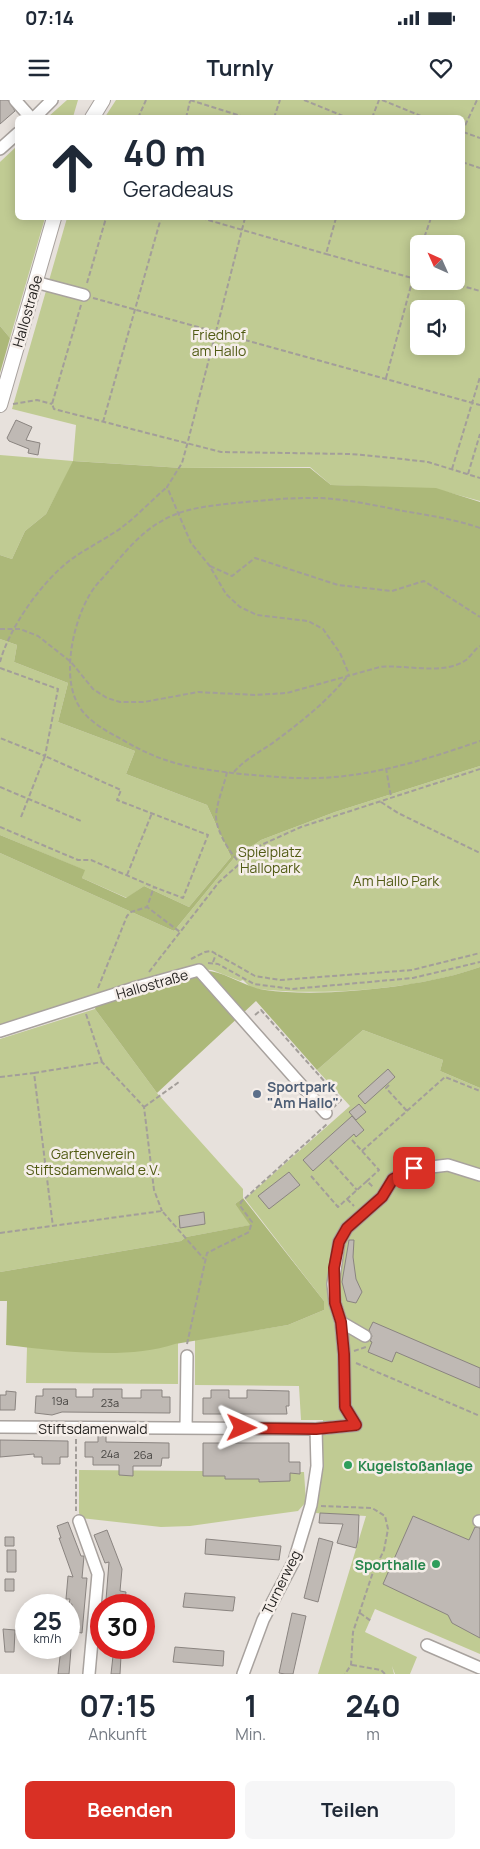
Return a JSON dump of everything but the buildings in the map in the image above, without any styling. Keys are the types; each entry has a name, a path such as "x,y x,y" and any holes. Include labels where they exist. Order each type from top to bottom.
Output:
{"main road":[{"path":"94,115 103,100"},
{"name":"Hallostraße","path":"1,403 53,220"}],"street":[{"path":"15,100 29,115"},
{"path":"35,115 52,100"},
{"path":"0,149 15,135"},
{"path":"35,282 84,295"},
{"name":"Hallostraße","path":"0,1031 199,970 326,1113"},
{"path":"345,1356 341,1322 335,1303 334,1284 339,1242 347,1228 382,1197 393,1179 414,1168 448,1165 480,1175"},
{"path":"341,1322 367,1341"},
{"path":"186,1428 187,1356"},
{"name":"Stiftsdamenwald","path":"0,1427 316,1429 356,1425 345,1407 345,1356"},
{"name":"Turnerweg","path":"243,1674 263,1620 294,1560 311,1505 317,1466 316,1429"},
{"path":"79,1521 98,1574 89,1674"},
{"path":"427,1645 480,1668"}],"path":[{"path":"139,115 146,100"},
{"path":"187,115 190,100 238,115"},
{"path":"275,115 280,100"},
{"path":"304,100 341,115"},
{"path":"373,115 380,100 418,115"},
{"path":"465,127 477,100"},
{"path":"465,133 480,138"},
{"path":"465,163 480,168"},
{"path":"105,220 52,404 54,409 188,445 240,454 351,454 428,462 480,478"},
{"path":"103,422 161,220"},
{"path":"208,220 410,277"},
{"path":"0,662 2,652 15,629 38,595 68,562 122,527 167,487 182,463 244,220"},
{"path":"326,254 335,220"},
{"path":"425,235 430,220"},
{"path":"386,378 410,286"},
{"path":"465,287 480,291"},
{"path":"84,295 480,405"},
{"path":"452,469 480,377"},
{"path":"1,403 16,404 37,400 52,404"},
{"path":"468,474 480,434"},
{"path":"167,487 191,543 209,565 226,594 240,607 257,615 308,621 322,629 340,653 349,674"},
{"path":"480,528 385,507 310,498 209,506 179,512 159,522 141,536 94,587 78,616 71,662 71,684 75,701 82,712 94,723 160,760 234,773 317,778 386,768 440,755 480,741"},
{"path":"209,565 232,576 236,575 255,558 338,585 392,592 424,581 480,617"},
{"path":"0,629 15,629 38,636 71,662 93,689 107,698 120,702 144,702 198,692 255,695 287,693 349,674 395,665 444,668 467,659 480,646"},
{"path":"0,668 58,689 45,756 21,817"},
{"path":"234,773 240,764 282,736 336,691 349,674"},
{"path":"0,738 121,790 117,800 208,835 183,898 90,860 78,860 0,827"},
{"path":"386,768 391,798"},
{"path":"146,976 219,882 260,845 287,832 480,769"},
{"path":"227,772 216,815 217,823 232,855 239,862"},
{"path":"0,787 81,821"},
{"path":"381,802 398,814 480,852"},
{"path":"127,875 152,813"},
{"path":"147,907 154,887"},
{"path":"147,907 180,932"},
{"path":"97,990 127,916 131,912 147,907"},
{"path":"199,970 213,962 216,954 255,976 266,979 308,979 412,970 480,953"},
{"path":"213,962 254,984 292,988 413,978 480,962"},
{"path":"83,1005 102,1062 144,1107 154,1190 162,1211 204,1258"},
{"path":"187,1356 204,1258 211,1249 249,1232 252,1222 240,1206 241,1202 332,1120 326,1113 341,1100 261,1010 247,1023"},
{"path":"0,1077 102,1062"},
{"path":"34,1073 53,1226"},
{"path":"362,1151 445,1077 480,1092"},
{"path":"144,1107 179,1082"},
{"path":"389,1085 386,1088 407,1111"},
{"path":"311,1176 338,1207 379,1170 352,1140"},
{"path":"330,1160 357,1190"},
{"path":"367,1181 382,1197"},
{"path":"0,1233 162,1211"},
{"path":"345,1356 367,1341"},
{"path":"345,1356 480,1416"},
{"path":"76,1428 76,1512 79,1521"},
{"path":"311,1505 372,1508 380,1511 388,1522 384,1550 372,1575 350,1643 351,1665 345,1674"},
{"path":"360,1613 371,1621"},
{"path":"351,1665 381,1670 384,1674"}],"green space":[{"path":"67,100 78,100 74,115 50,115"},
{"name":"Friedhof am Hallo","path":"116,100 480,100 480,501 436,489 331,485 310,467 182,468 74,461 46,514 25,531 12,559 0,555 0,455 73,461 76,425 12,409 66,220 465,220 465,115 106,115"},
{"path":"15,148 15,220 44,220 10,338 0,326 0,162"},
{"path":"0,326 10,338 0,373"},
{"path":"73,461 182,468 310,468 331,485 436,488 480,502 480,766 335,812 261,840 234,858 174,931 0,853 0,835 85,870 82,878 126,898 144,886 189,907 231,857 207,805 126,774 135,751 58,722 68,683 14,662 17,645 0,639 0,555 12,559 25,531 46,514"},
{"path":"0,639 17,645 14,662 68,683 58,722 135,751 126,774 207,805 231,857 189,907 144,886 127,898 82,878 84,870 0,835"},
{"name":"Am Hallo Park","path":"480,766 480,967 455,975 397,986 306,992 251,988 243,980 240,981 212,970 198,969 0,1029 0,853 174,931 234,858 261,840 335,812"},
{"path":"480,967 480,1088 440,1071 443,1060 363,1030 317,1070 256,1001 157,1093 95,1009 97,1002 201,971 225,975 265,990 315,993 344,992 403,985 457,974"},
{"name":"Gartenverein Stiftsdamenwald e.V.","path":"95,1009 157,1093 243,1189 243,1198 235,1204 251,1225 186,1237 181,1241 0,1272 0,1039"},
{"path":"363,1030 443,1060 440,1071 480,1088 480,1654 375,1609 365,1632 417,1657 410,1674 395,1674 392,1666 394,1674 318,1674 366,1516 315,1513 322,1462 323,1420 301,1420 299,1386 195,1385 195,1340 288,1325 324,1310 324,1301 245,1199 350,1106 317,1070"},
{"path":"243,1198 324,1301 324,1310 288,1325 136,1352 92,1353 6,1345 7,1301 0,1301 0,1272 181,1241 186,1237 250,1225 235,1204"},
{"path":"178,1343 178,1384 26,1383 27,1347 102,1350"},
{"path":"79,1470 304,1472 306,1502 298,1511 190,1526 161,1527 81,1518 79,1513"}],"place":[{"name":"Sportpark \"Am Hallo\"","path":"257,1094"},
{"name":"Kugelstoßanlage","path":"348,1465"},
{"name":"Sporthalle","path":"436,1564"}],"route":[{"path":"242,1428 316,1429 356,1425 345,1407 341,1322 335,1303 334,1268 339,1242 347,1228 382,1197 393,1179 414,1168"}],"park label":[{"name":"Spielplatz Hallopark","path":"270,860"}]}
